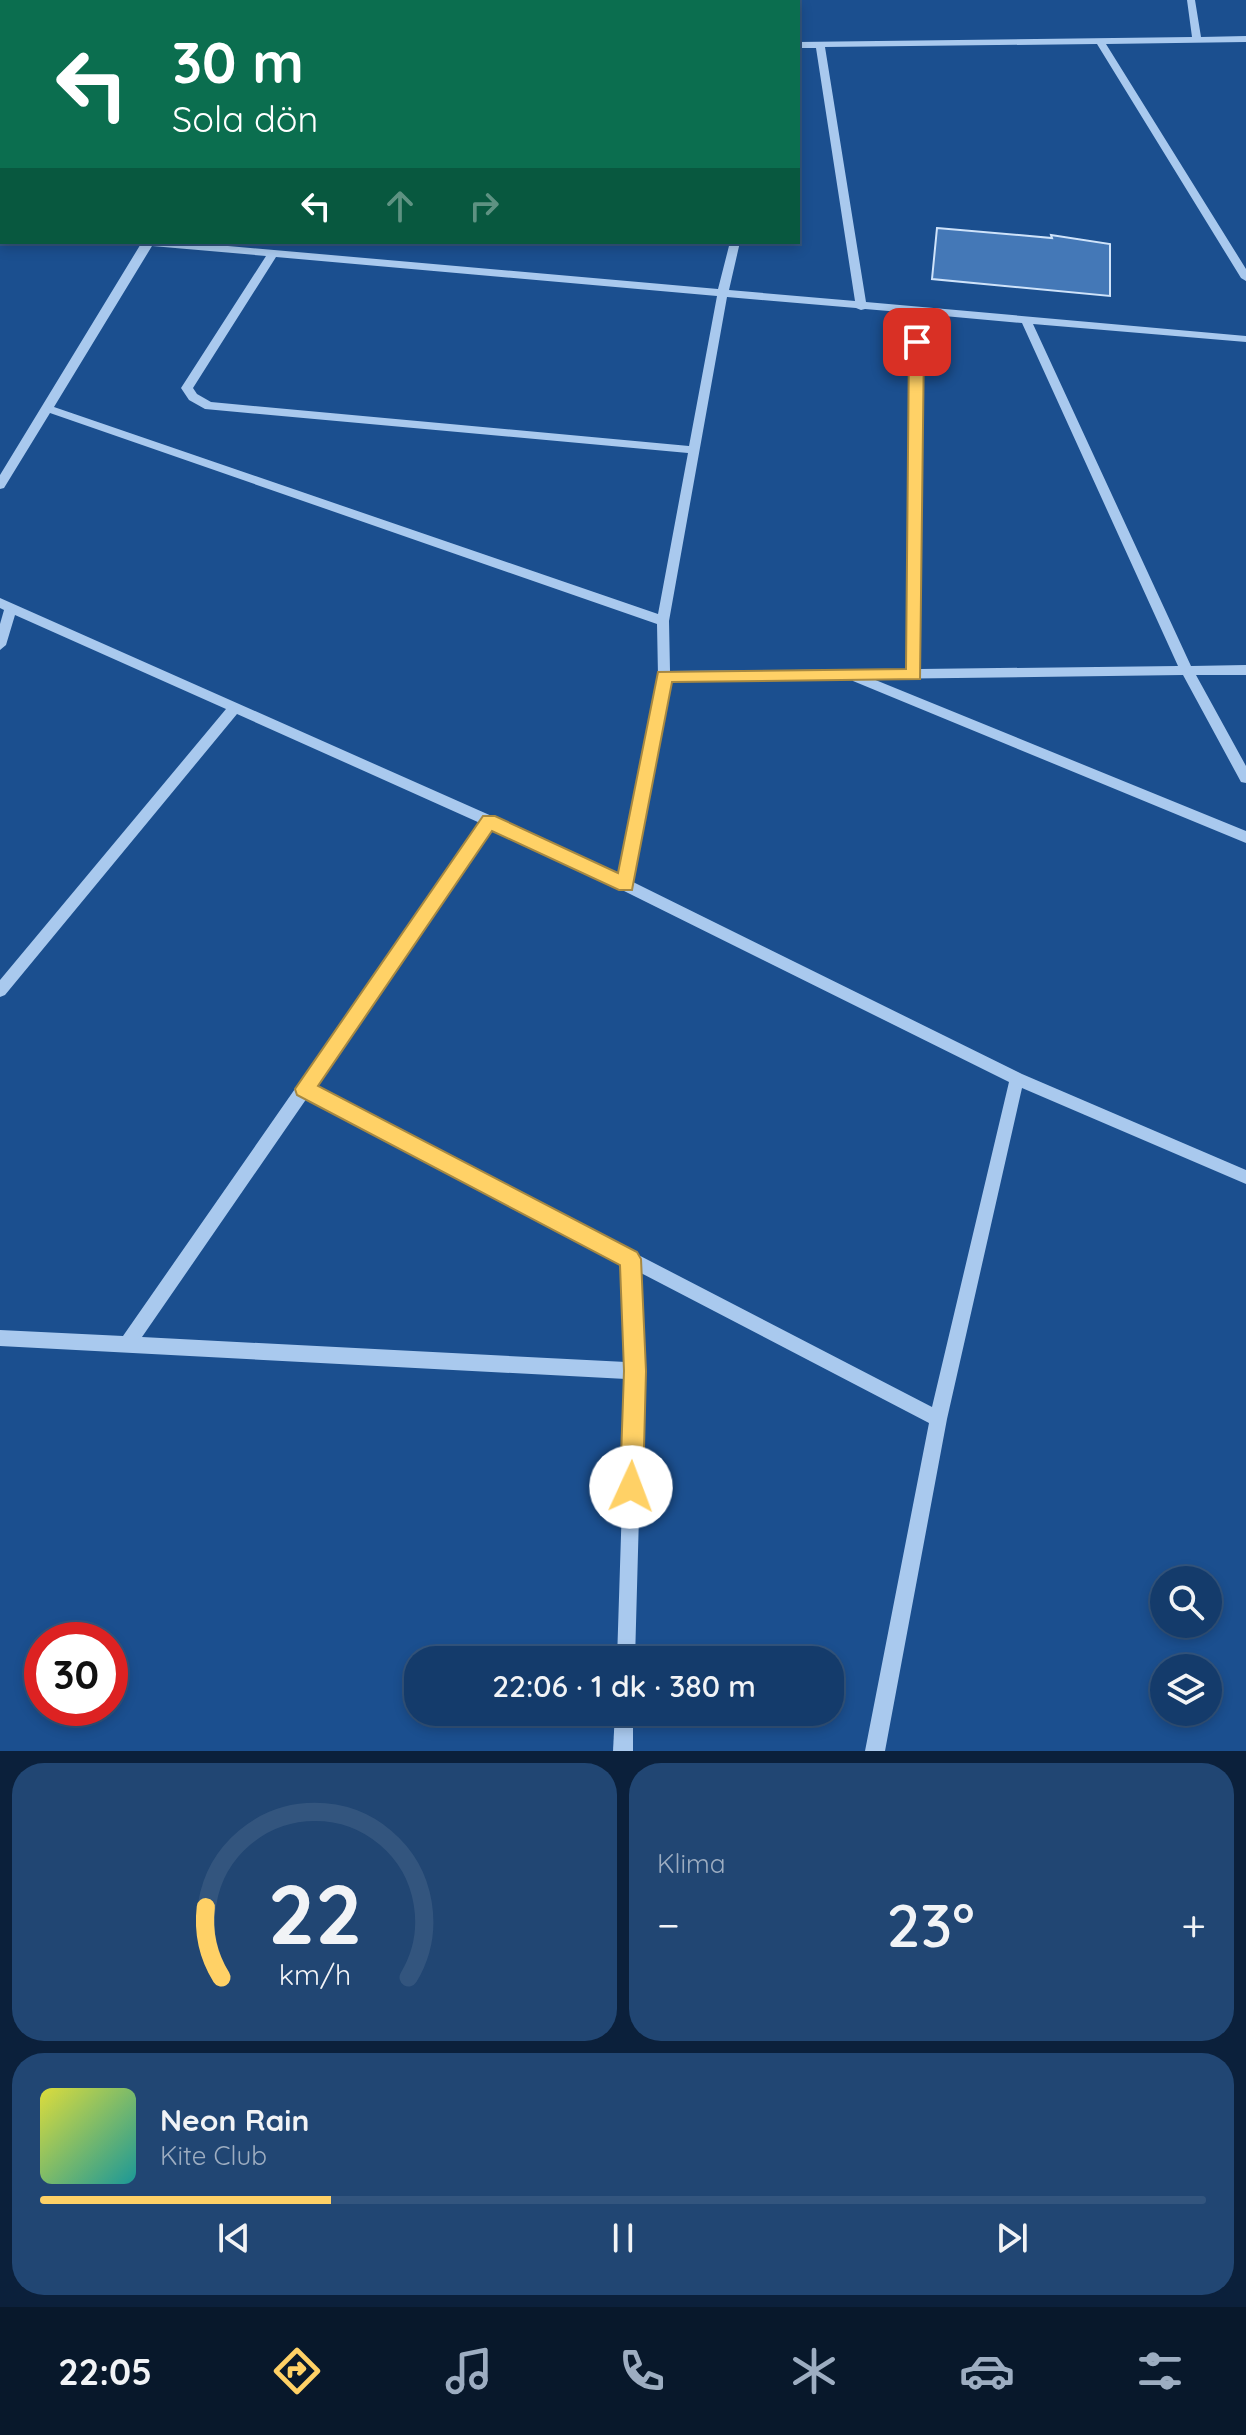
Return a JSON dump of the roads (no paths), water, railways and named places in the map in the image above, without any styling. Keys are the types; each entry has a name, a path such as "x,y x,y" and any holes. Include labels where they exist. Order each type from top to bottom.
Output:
{"street":[{"path":"1191,0 1197,40"},
{"path":"800,45 1246,39"},
{"path":"1101,43 1246,278"},
{"path":"820,44 861,307"},
{"path":"0,485 147,244"},
{"path":"169,244 1246,339"},
{"path":"625,885 664,676 663,621 722,295 735,244"},
{"path":"272,254 187,388 209,406 694,450"},
{"path":"914,675 917,311"},
{"path":"1026,320 1188,673 1246,778"},
{"path":"49,409 663,621"},
{"path":"0,645 5,606 489,821 1017,1079 1246,1177"},
{"path":"664,676 1188,673 1246,670"},
{"path":"850,675 1246,837"},
{"path":"0,991 235,708"},
{"path":"128,1344 489,821"},
{"path":"875,1751 938,1419 1017,1079"},
{"path":"304,1089 938,1419"},
{"path":"626,1646 635,1371 630,1259"},
{"path":"0,1338 635,1371"},
{"path":"623,1751 624,1726"}]}
